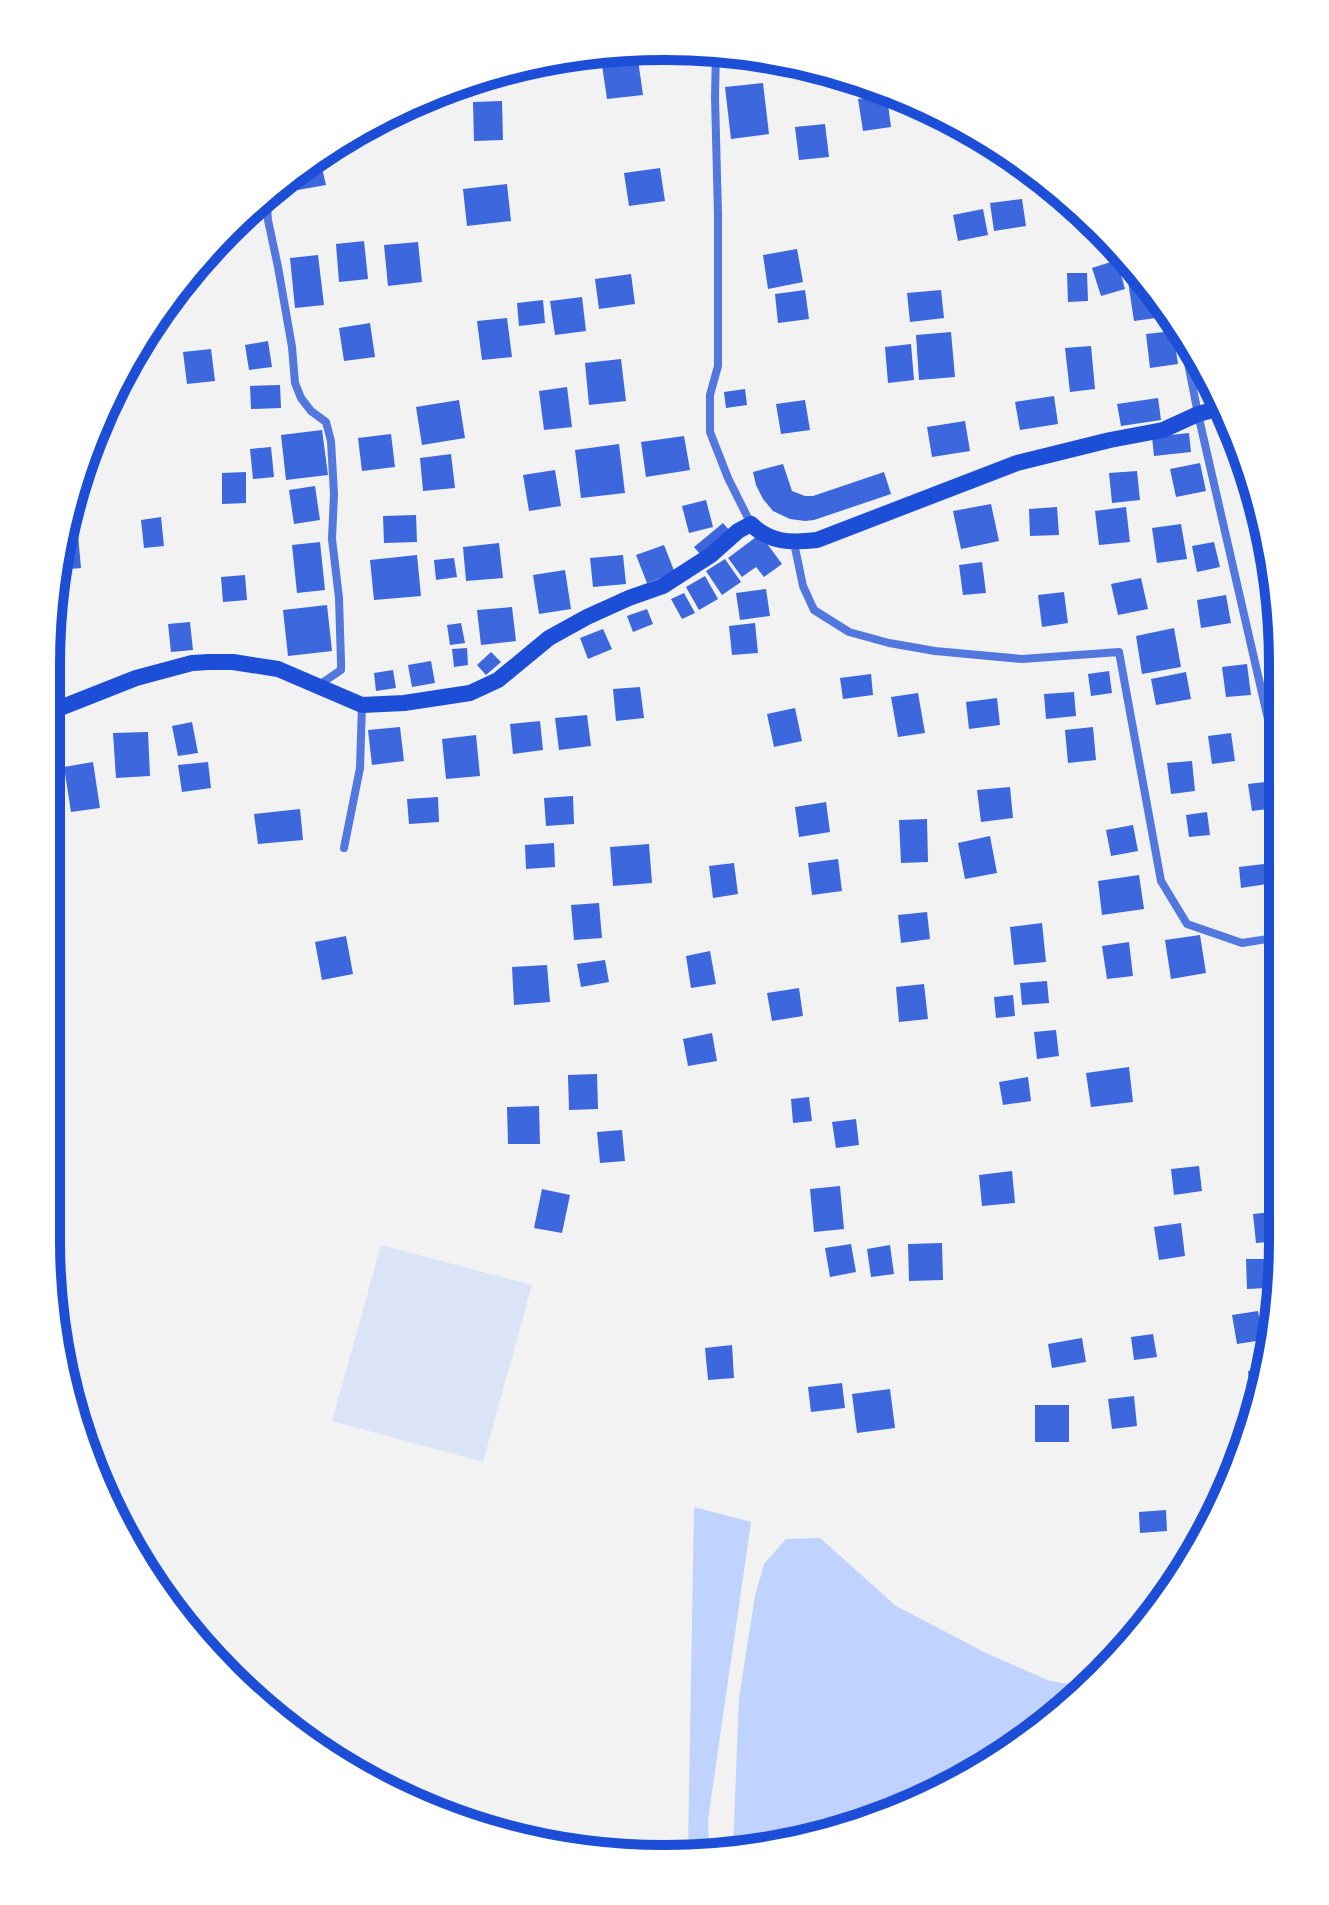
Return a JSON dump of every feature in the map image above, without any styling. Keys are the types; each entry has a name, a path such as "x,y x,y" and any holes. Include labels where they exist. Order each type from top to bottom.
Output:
{"main road":[{"path":"60,708 136,678 192,663 233,662 278,669 362,705 404,703 470,693 498,680 549,638 587,617 663,586 751,524 779,541 817,540 1017,463 1163,430 1213,410"}],"street":[{"path":"716,62 718,366 710,395 710,432 751,524"},
{"path":"267,209 292,347 295,383 311,411 326,422 331,441 334,494 332,539 339,598 341,670 319,685"},
{"path":"1188,362 1269,723"},
{"path":"794,543 803,586 814,610 849,632 935,651 1022,659 1119,652 1161,881 1187,924 1242,943 1269,939"},
{"path":"344,848 360,768 362,705"}],"shaded area":[{"path":"381,1245 532,1285 483,1462 332,1421"}],"water":[{"path":"694,1507 751,1522 708,1820 709,1844 688,1844"},
{"path":"820,1538 896,1606 988,1654 1050,1681 1074,1685 1000,1743 932,1783 859,1813 782,1833 733,1841 739,1698 755,1596 764,1564 786,1539"}],"building":[{"path":"638,61 643,95 607,99 602,63"},
{"path":"763,83 769,134 731,139 725,87"},
{"path":"873,97 888,103 891,127 863,131 858,99"},
{"path":"502,101 503,140 474,141 473,102"},
{"path":"825,124 829,157 799,160 795,127"},
{"path":"322,167 326,185 298,190 297,185"},
{"path":"660,168 665,201 629,206 624,173"},
{"path":"507,184 511,221 467,226 463,189"},
{"path":"1022,199 1026,226 994,231 990,203"},
{"path":"983,209 988,235 958,241 953,215"},
{"path":"364,241 368,279 339,282 336,244"},
{"path":"418,242 422,282 388,286 384,245"},
{"path":"797,249 803,282 768,289 763,255"},
{"path":"318,255 324,305 295,308 290,258"},
{"path":"1114,261 1125,289 1101,296 1092,268"},
{"path":"1067,273 1087,273 1088,301 1068,302"},
{"path":"631,274 635,304 599,309 595,279"},
{"path":"1128,281 1131,281 1159,318 1134,321"},
{"path":"805,290 809,319 778,323 775,294"},
{"path":"941,290 944,318 910,322 907,293"},
{"path":"582,297 586,331 555,335 550,301"},
{"path":"543,300 545,323 519,326 517,303"},
{"path":"507,318 512,357 482,360 477,321"},
{"path":"370,323 375,357 344,361 339,328"},
{"path":"1169,331 1174,341 1178,364 1150,368 1146,334"},
{"path":"951,332 955,377 919,380 916,335"},
{"path":"268,341 272,367 249,370 245,345"},
{"path":"911,344 914,380 888,383 885,347"},
{"path":"1091,346 1095,389 1070,392 1065,348"},
{"path":"211,349 215,381 187,384 183,352"},
{"path":"621,359 626,401 589,405 585,363"},
{"path":"280,385 281,408 251,409 250,386"},
{"path":"567,387 572,427 544,430 539,391"},
{"path":"745,389 747,405 726,408 724,392"},
{"path":"1054,396 1058,424 1020,430 1015,402"},
{"path":"1158,398 1161,420 1121,426 1117,404"},
{"path":"459,400 465,438 422,445 416,407"},
{"path":"805,400 810,430 781,434 776,404"},
{"path":"965,421 970,451 932,457 927,427"},
{"path":"322,430 328,475 286,480 281,435"},
{"path":"1189,433 1191,452 1154,456 1152,437"},
{"path":"391,434 395,467 362,471 358,438"},
{"path":"684,436 690,470 646,477 641,442"},
{"path":"619,444 625,493 581,498 575,450"},
{"path":"271,447 274,477 253,479 250,449"},
{"path":"451,454 455,488 423,491 420,458"},
{"path":"1200,463 1206,491 1176,497 1170,469"},
{"path":"783,464 792,491 805,496 884,472 891,494 814,520 790,519 773,511 763,499 753,472"},
{"path":"555,470 561,506 529,511 523,475"},
{"path":"1137,471 1140,500 1112,503 1109,473"},
{"path":"246,472 246,503 222,504 222,473"},
{"path":"315,486 320,520 294,524 289,490"},
{"path":"706,500 713,527 689,533 682,506"},
{"path":"991,504 999,541 961,549 953,511"},
{"path":"1057,507 1059,535 1030,536 1029,509"},
{"path":"1126,507 1130,542 1099,545 1095,511"},
{"path":"416,515 417,542 384,543 383,516"},
{"path":"161,517 164,546 144,548 141,520"},
{"path":"723,523 729,530 701,555 694,547"},
{"path":"1181,524 1187,559 1157,563 1152,528"},
{"path":"75,534 78,534 81,568 68,569 72,547"},
{"path":"760,534 782,564 764,577 756,567 742,577 728,558"},
{"path":"320,542 325,590 297,593 292,545"},
{"path":"1214,542 1220,567 1197,572 1192,546"},
{"path":"499,543 503,578 466,581 463,547"},
{"path":"664,545 675,573 647,583 636,555"},
{"path":"417,555 421,596 374,600 370,560"},
{"path":"623,555 626,584 593,587 590,558"},
{"path":"454,558 457,577 436,580 434,560"},
{"path":"725,559 741,582 722,595 706,571"},
{"path":"982,562 986,593 963,595 959,565"},
{"path":"565,570 571,609 539,614 533,575"},
{"path":"245,575 247,600 223,602 221,577"},
{"path":"705,576 718,599 699,610 686,587"},
{"path":"1141,578 1148,609 1118,615 1111,584"},
{"path":"766,589 770,616 740,620 736,593"},
{"path":"1064,592 1068,623 1042,627 1038,595"},
{"path":"684,593 695,613 682,619 671,599"},
{"path":"1226,595 1231,623 1201,628 1197,600"},
{"path":"327,605 332,651 288,656 283,610"},
{"path":"512,607 516,641 481,645 477,610"},
{"path":"647,609 653,624 633,632 627,616"},
{"path":"190,622 193,650 171,652 168,624"},
{"path":"461,623 465,643 450,645 447,625"},
{"path":"755,623 758,653 732,655 729,626"},
{"path":"1174,628 1181,667 1142,674 1136,636"},
{"path":"603,629 612,649 588,659 580,638"},
{"path":"467,648 468,665 454,667 452,649"},
{"path":"491,652 501,662 486,675 477,665"},
{"path":"431,661 435,683 412,687 408,665"},
{"path":"1247,664 1251,695 1226,697 1222,667"},
{"path":"393,670 396,688 376,691 374,673"},
{"path":"1109,671 1112,693 1091,696 1088,674"},
{"path":"1186,672 1191,699 1156,705 1151,679"},
{"path":"871,674 873,695 843,699 840,678"},
{"path":"640,687 644,718 616,721 613,689"},
{"path":"1074,692 1076,716 1046,719 1044,694"},
{"path":"918,693 925,733 898,737 891,697"},
{"path":"997,698 1000,725 969,729 966,702"},
{"path":"795,708 802,741 774,747 767,714"},
{"path":"587,715 591,746 559,750 555,718"},
{"path":"540,721 543,750 513,754 510,724"},
{"path":"192,722 198,753 178,756 172,726"},
{"path":"400,727 404,761 372,765 368,730"},
{"path":"1093,727 1096,760 1068,763 1065,730"},
{"path":"148,732 150,776 116,778 113,733"},
{"path":"1231,733 1235,761 1212,764 1208,736"},
{"path":"476,735 480,776 446,779 442,739"},
{"path":"1192,761 1195,791 1171,794 1167,763"},
{"path":"93,762 100,808 71,812 64,767"},
{"path":"208,762 211,788 182,792 178,765"},
{"path":"1269,782 1269,809 1252,811 1248,784"},
{"path":"1010,787 1013,818 981,822 977,790"},
{"path":"573,796 574,824 546,826 544,798"},
{"path":"438,797 439,822 409,824 407,799"},
{"path":"826,802 830,832 799,837 795,807"},
{"path":"300,809 303,840 258,844 254,814"},
{"path":"1207,812 1210,835 1189,837 1186,815"},
{"path":"927,819 928,862 901,863 899,820"},
{"path":"1133,825 1138,851 1111,856 1106,830"},
{"path":"990,836 997,873 965,879 958,843"},
{"path":"554,843 555,867 526,869 525,845"},
{"path":"649,844 652,883 613,886 610,847"},
{"path":"838,859 842,891 812,895 808,863"},
{"path":"734,863 738,894 713,898 709,866"},
{"path":"1264,864 1267,884 1241,888 1239,867"},
{"path":"1139,875 1144,909 1102,915 1098,881"},
{"path":"599,903 602,938 574,940 571,905"},
{"path":"927,912 930,939 901,943 898,915"},
{"path":"1042,923 1046,962 1014,965 1010,927"},
{"path":"1200,935 1206,973 1171,979 1165,940"},
{"path":"346,936 353,974 322,980 315,942"},
{"path":"1129,942 1133,976 1107,979 1102,946"},
{"path":"710,951 716,984 691,988 686,956"},
{"path":"605,960 609,982 581,987 577,964"},
{"path":"547,965 550,1002 514,1005 512,967"},
{"path":"1047,981 1049,1003 1022,1005 1020,983"},
{"path":"924,984 928,1019 899,1022 896,987"},
{"path":"799,988 803,1016 772,1021 767,993"},
{"path":"1013,995 1015,1016 996,1018 994,997"},
{"path":"1056,1030 1059,1056 1037,1059 1034,1032"},
{"path":"712,1033 717,1061 688,1066 683,1039"},
{"path":"1129,1067 1133,1102 1091,1107 1086,1073"},
{"path":"597,1074 598,1109 569,1110 568,1075"},
{"path":"1028,1077 1031,1101 1003,1105 999,1082"},
{"path":"809,1097 812,1121 793,1123 791,1099"},
{"path":"539,1106 540,1144 508,1144 507,1107"},
{"path":"856,1119 859,1145 836,1148 832,1122"},
{"path":"622,1130 625,1161 600,1163 597,1132"},
{"path":"1199,1166 1202,1191 1174,1195 1171,1169"},
{"path":"1012,1171 1015,1203 982,1206 979,1175"},
{"path":"840,1186 844,1229 814,1232 810,1189"},
{"path":"542,1189 570,1195 562,1233 534,1228"},
{"path":"1269,1212 1269,1242 1256,1243 1253,1214"},
{"path":"1181,1223 1185,1256 1159,1260 1154,1227"},
{"path":"942,1243 943,1280 909,1281 908,1244"},
{"path":"851,1244 856,1272 830,1277 825,1248"},
{"path":"890,1245 894,1274 871,1277 867,1249"},
{"path":"1246,1259 1266,1259 1267,1288 1247,1289"},
{"path":"1258,1311 1260,1340 1237,1344 1232,1315"},
{"path":"1153,1334 1157,1357 1134,1360 1131,1337"},
{"path":"1082,1338 1086,1362 1052,1368 1048,1344"},
{"path":"732,1345 734,1378 708,1380 705,1348"},
{"path":"1254,1370 1250,1390 1248,1371"},
{"path":"842,1383 845,1408 811,1412 808,1387"},
{"path":"890,1389 895,1428 857,1433 852,1394"},
{"path":"1134,1396 1137,1426 1112,1429 1108,1399"},
{"path":"1035,1405 1069,1405 1069,1442 1035,1442"},
{"path":"1166,1510 1167,1531 1140,1533 1139,1512"}]}
